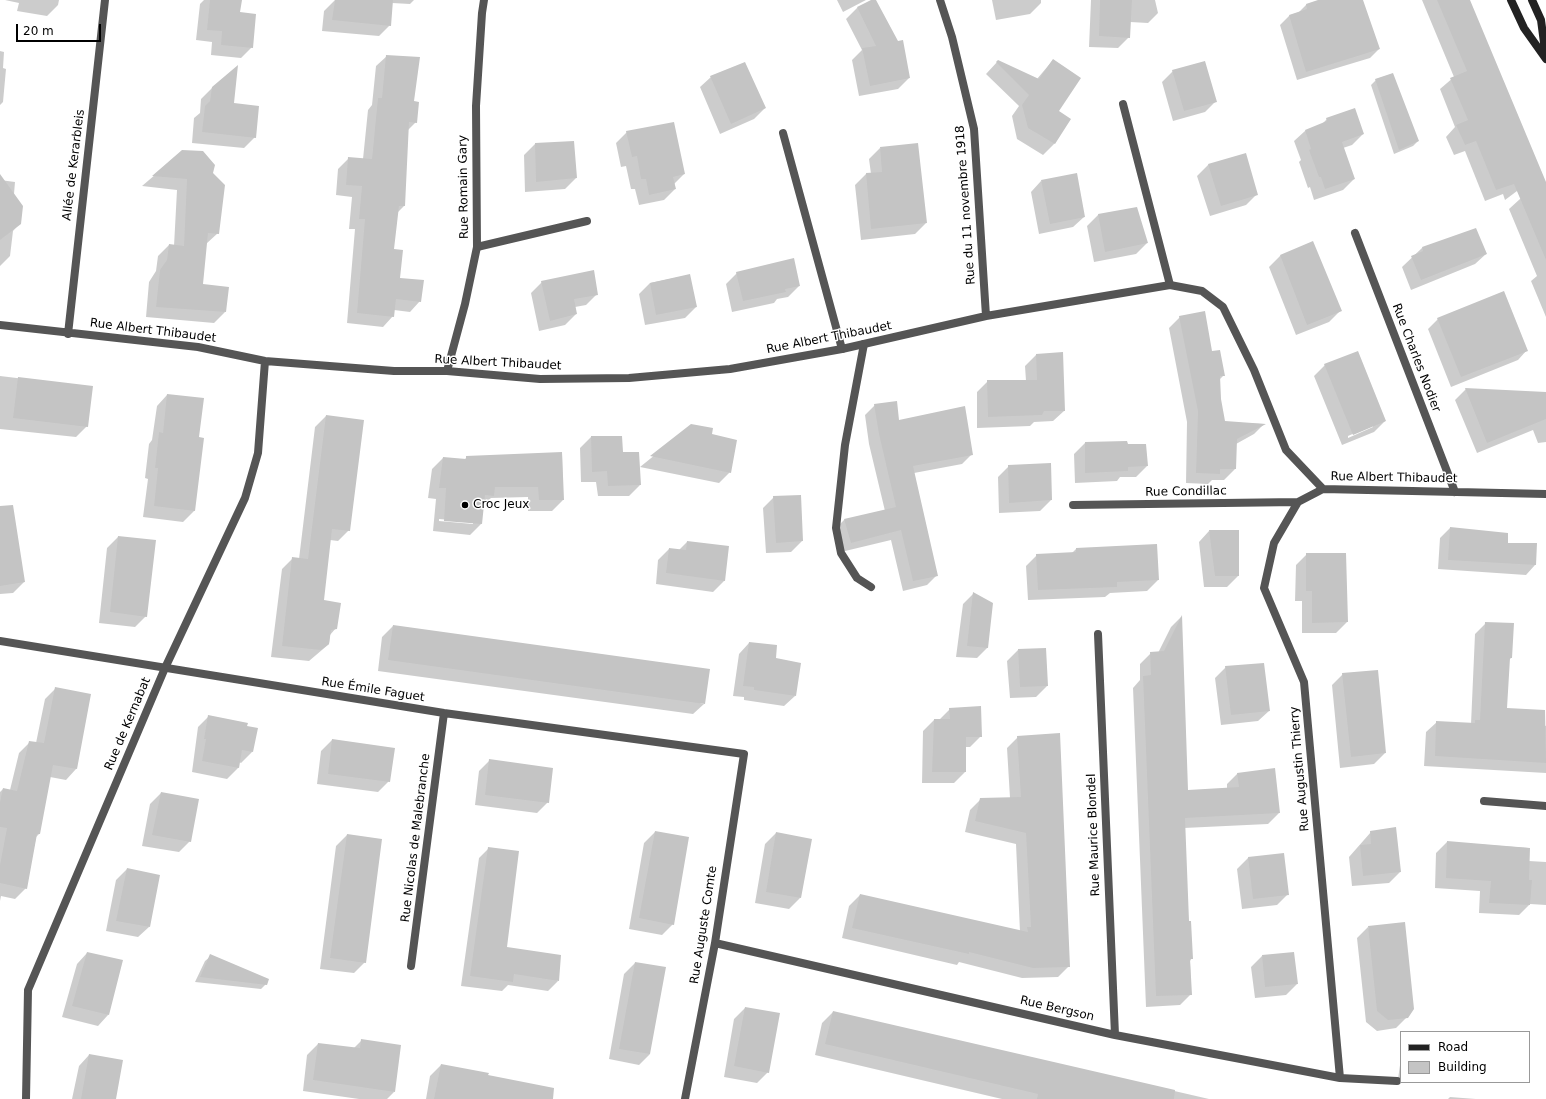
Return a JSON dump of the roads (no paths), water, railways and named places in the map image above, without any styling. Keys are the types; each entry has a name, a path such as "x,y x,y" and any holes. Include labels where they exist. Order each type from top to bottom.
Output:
{"main road":[{"path":"1511,0 1524,28 1546,59"},
{"path":"1532,0 1541,20 1546,59"}],"street":[{"name":"Allée de Kerarbleis","path":"68,334 105,0"},
{"name":"Rue Romain Gary","path":"447,372 465,304 477,247 476,106 484,0"},
{"name":"Rue du 11 novembre 1918","path":"940,0 952,37 974,129 986,316"},
{"path":"1123,104 1170,286"},
{"path":"783,133 842,349"},
{"path":"477,247 587,221"},
{"name":"Rue Charles Nodier","path":"1355,233 1455,492"},
{"name":"Rue Albert Thibaudet","path":"0,325 68,334 198,346 265,361 394,371 447,372 540,379 629,378 730,369 842,349 986,316 1170,286 1202,291 1223,307 1254,370 1286,450 1323,488 1546,494"},
{"path":"864,344 850,414 836,528 841,553 857,578 871,587"},
{"name":"Rue de Kernabat","path":"26,1099 28,990 165,668 245,498 258,453 265,361"},
{"path":"1298,502 1323,488"},
{"name":"Rue Condillac","path":"1073,506 1298,502"},
{"name":"Rue Augustin Thierry","path":"1298,502 1274,543 1264,588 1304,682 1340,1078"},
{"name":"Rue Maurice Blondel","path":"1098,634 1115,1035"},
{"name":"Rue Émile Faguet","path":"0,641 444,714 744,754"},
{"name":"Rue Nicolas de Malebranche","path":"411,966 444,714"},
{"name":"Rue Auguste Comte","path":"685,1099 715,942 744,754"},
{"path":"1484,801 1546,806"},
{"name":"Rue Bergson","path":"715,942 1115,1035 1340,1078 1397,1081"}],"place":[{"name":"Croc Jeux","path":"465,505"}]}
